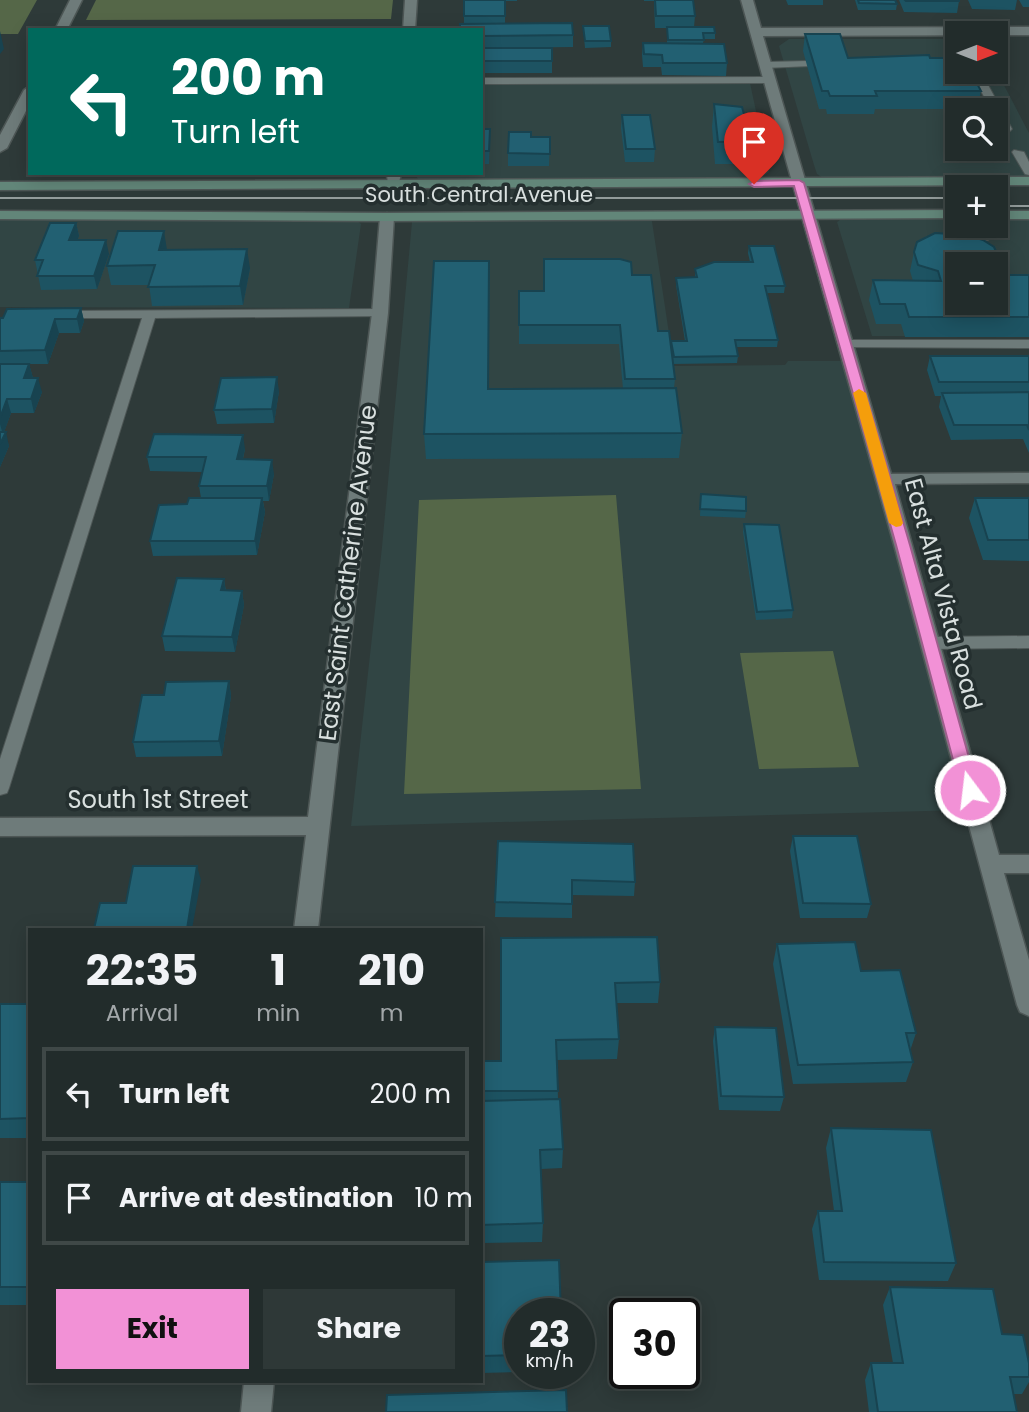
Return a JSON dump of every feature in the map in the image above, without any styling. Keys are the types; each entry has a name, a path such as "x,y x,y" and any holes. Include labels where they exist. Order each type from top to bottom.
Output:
{"main road":[{"name":"South Central Avenue","path":"0,186 394,179 803,199 945,213"},
{"name":"South Central Avenue","path":"0,215 387,217 803,199 1029,181"},
{"path":"1008,215 1029,215"}],"street":[{"path":"62,28 76,0"},
{"path":"408,28 411,0"},
{"name":"East Alta Vista Road","path":"747,0 884,479 1029,1005"},
{"path":"756,32 1029,31"},
{"path":"0,148 28,94"},
{"name":"East Saint Catherine Avenue","path":"306,928 380,313 387,217"},
{"path":"884,479 1029,478"},
{"name":"South 1st Street","path":"0,827 317,827"},
{"path":"990,864 1029,864"},
{"path":"256,1412 259,1383"}],"lane":[{"path":"765,65 807,64"},
{"path":"483,80 769,79"},
{"path":"1018,152 1029,172"},
{"path":"41,314 380,313"},
{"path":"0,788 150,314"},
{"path":"846,344 1029,344"},
{"path":"929,643 1029,642"}],"shaded area":[{"path":"789,39 945,39 945,84 1003,84 1029,133 1029,181 1008,181 1008,175 945,175 945,180 823,178 817,174 779,46"},
{"path":"750,83 769,172 758,180 429,182 418,179 415,175 483,175 483,85"},
{"path":"849,214 945,214 945,238 1008,238 1008,215 1029,215 1029,336 872,336 837,222"},
{"path":"651,215 674,366 785,365 788,361 844,361 966,810 351,826 382,547 412,222 426,216"},
{"path":"0,217 355,219 361,224 349,308 0,307"}],"green space":[{"path":"0,0 37,0 18,34 0,34"},
{"path":"96,0 393,0 391,19 86,20"},
{"path":"616,495 641,789 404,794 419,500"},
{"path":"833,651 859,767 759,769 740,653"}],"building":[{"path":"464,0 505,0 505,16 464,16"},
{"path":"655,0 693,0 695,16 656,16"},
{"path":"858,0 895,0 897,4 859,3"},
{"path":"959,0 959,1 906,1"},
{"path":"572,23 573,35 483,36 483,28 460,28 460,24"},
{"path":"583,26 609,26 611,41 585,41"},
{"path":"667,27 714,27 715,33 703,33 704,40 668,40"},
{"path":"805,34 840,34 848,58 929,55 930,58 945,58 945,84 977,84 981,91 875,91 877,96 830,96 828,91 822,91"},
{"path":"643,43 724,44 727,63 663,63 662,55 644,54"},
{"path":"483,48 552,48 552,61 483,61"},
{"path":"714,104 742,107 747,125 752,125 756,141 718,142"},
{"path":"622,115 650,115 655,149 626,149"},
{"path":"483,129 490,129 489,151 483,151"},
{"path":"509,132 531,132 531,137 550,137 550,154 508,153"},
{"path":"50,223 76,223 69,240 106,240 94,276 37,276 43,260 35,260"},
{"path":"118,231 164,231 159,250 247,249 240,286 148,287 155,265 107,266"},
{"path":"935,233 945,234 945,238 983,240 994,247 996,252 945,252 945,315 1008,315 1008,275 1029,275 1029,317 909,317 905,304 880,304 873,280 941,281 938,271 918,265 914,252 917,242"},
{"path":"749,246 774,246 785,286 765,286 778,340 735,340 738,356 674,357 671,341 687,341 676,278 697,277 695,269 714,262 753,262"},
{"path":"544,259 620,259 631,262 632,275 651,275 658,331 669,331 675,379 625,379 620,325 519,325 519,291 544,291"},
{"path":"434,261 489,261 488,389 676,388 682,433 424,434"},
{"path":"81,308 77,319 55,319 45,350 0,351 0,318 3,318 7,309"},
{"path":"930,356 1029,356 1029,382 939,382"},
{"path":"0,364 29,364 24,378 38,378 31,399 7,399 0,418"},
{"path":"277,377 272,409 214,410 221,378"},
{"path":"1029,392 1029,430 1027,425 954,425 942,393"},
{"path":"0,432 6,432 0,444"},
{"path":"154,434 243,435 237,459 272,460 267,486 199,486 206,457 147,457"},
{"path":"701,494 746,497 746,511 700,509"},
{"path":"189,498 262,498 255,541 150,541 159,505 187,504"},
{"path":"975,498 1029,498 1029,540 988,540"},
{"path":"744,524 779,525 793,610 757,612"},
{"path":"177,578 224,579 221,590 242,591 232,637 162,636"},
{"path":"229,681 219,741 133,742 142,695 164,695 166,682"},
{"path":"793,836 857,836 871,904 803,903"},
{"path":"498,841 633,844 635,882 572,880 572,904 495,902"},
{"path":"133,866 197,866 187,928 94,928 100,903 126,903"},
{"path":"657,937 660,982 615,983 619,1039 556,1040 558,1091 483,1091 483,1061 501,1061 501,938"},
{"path":"855,942 861,971 900,970 916,1033 906,1033 913,1062 798,1065 777,944"},
{"path":"0,1004 28,1004 28,1118 0,1119"},
{"path":"715,1027 776,1028 784,1097 721,1096"},
{"path":"560,1099 563,1149 540,1150 543,1223 483,1225 483,1101"},
{"path":"831,1128 931,1130 956,1263 824,1262 818,1211 842,1211"},
{"path":"0,1182 28,1182 28,1287 0,1287"},
{"path":"559,1260 560,1298 504,1298 504,1355 483,1356 483,1262"},
{"path":"890,1287 993,1289 1002,1334 1023,1335 1029,1363 1029,1377 1010,1377 1017,1412 878,1412 871,1363 903,1363"},
{"path":"566,1390 567,1412 386,1412 387,1395"}],"tram line":[{"path":"0,198 945,198"},
{"path":"1008,206 1029,206"}],"slow traffic":[{"path":"859,393 896,523"}],"route":[{"path":"754,184 799,183 970,790"}]}
